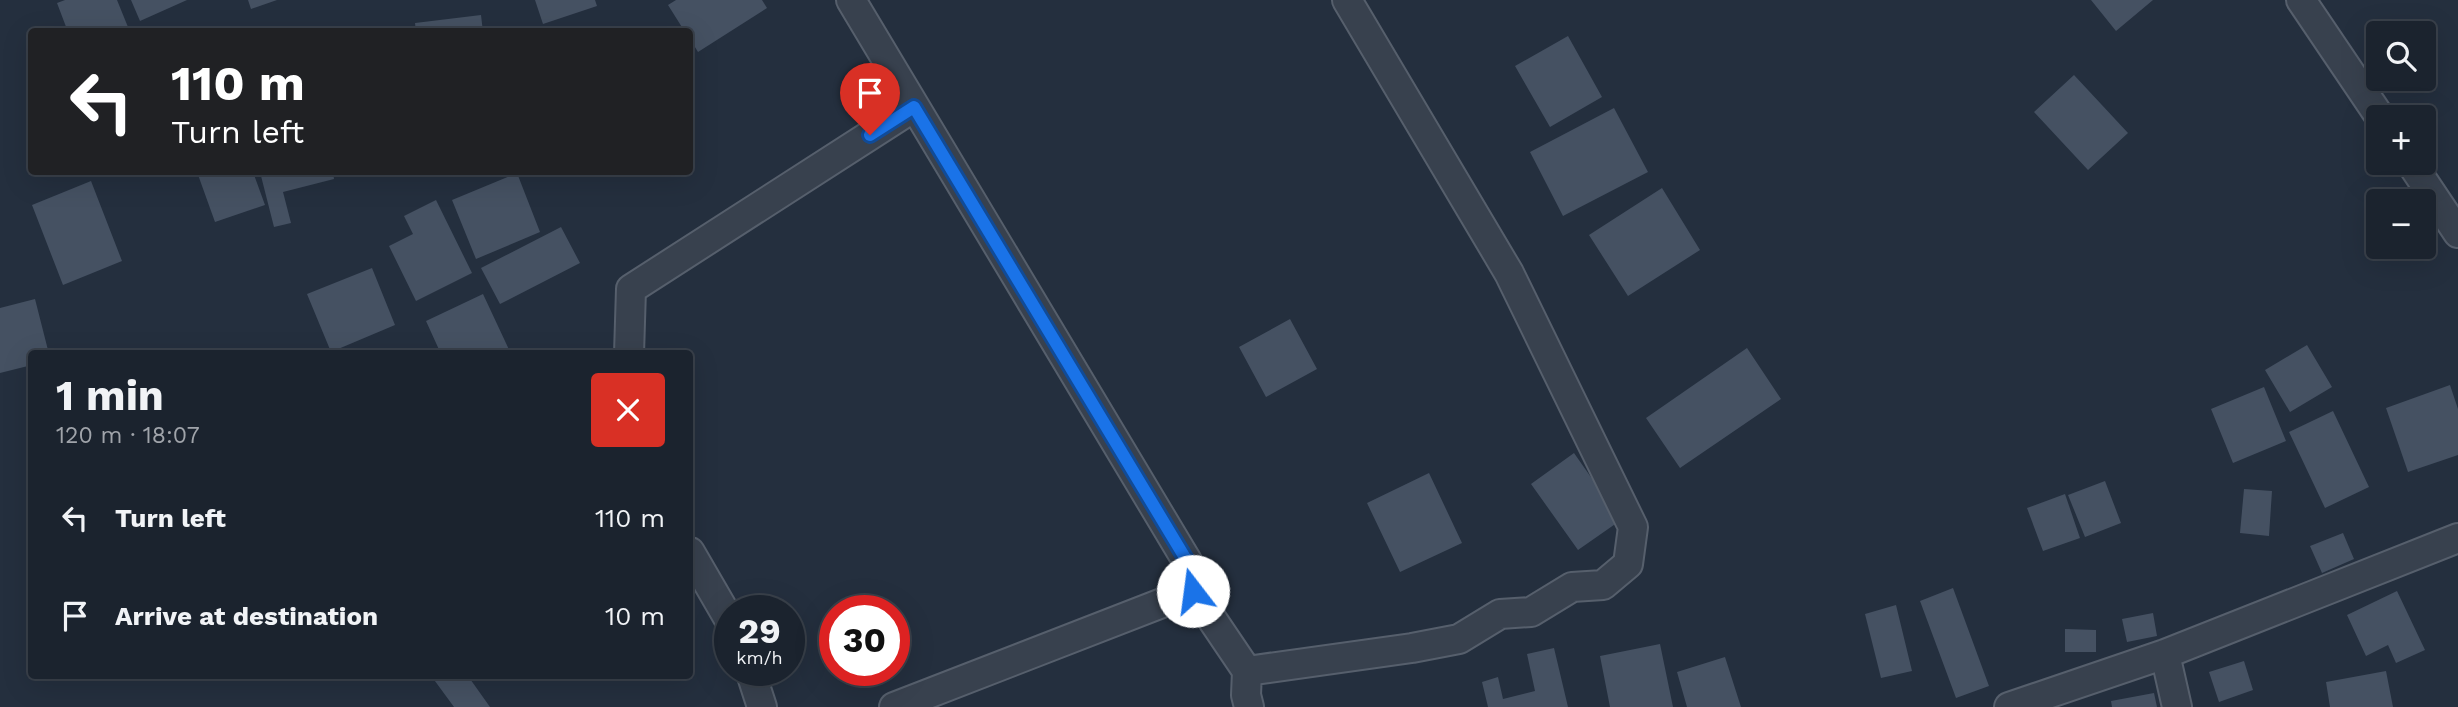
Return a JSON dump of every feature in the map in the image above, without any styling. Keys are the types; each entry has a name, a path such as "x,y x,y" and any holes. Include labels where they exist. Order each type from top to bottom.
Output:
{"street":[{"path":"851,0 1187,561 1193,591 1247,671 1246,695 1249,707"},
{"path":"1247,671 1459,639 1500,614 1531,612 1572,587 1603,585 1628,564 1633,527 1509,273 1347,0"},
{"path":"2301,0 2372,105"},
{"path":"629,350 631,289 914,107"},
{"path":"2419,175 2458,233"},
{"path":"2009,707 2165,654 2458,538"},
{"path":"693,557 715,595"},
{"path":"894,707 1193,591"},
{"path":"2165,654 2177,707"},
{"path":"755,686 762,707"}],"building":[{"path":"65,0 117,0 128,28 66,28 57,3"},
{"path":"131,0 187,0 140,21"},
{"path":"248,0 277,0 251,9"},
{"path":"535,0 595,0 597,6 543,24"},
{"path":"676,0 762,0 767,8 698,52 693,44 693,28 682,28 668,5"},
{"path":"2091,0 2153,0 2116,31"},
{"path":"481,15 483,28 416,28 415,23"},
{"path":"1568,36 1602,97 1550,127 1515,66"},
{"path":"2074,75 2128,133 2088,170 2034,112"},
{"path":"1614,108 1648,172 1563,216 1530,152"},
{"path":"198,175 254,175 265,205 215,222"},
{"path":"261,175 333,175 334,179 283,192 291,223 274,227"},
{"path":"518,175 540,232 476,259 452,200"},
{"path":"91,181 122,261 63,285 32,205"},
{"path":"1662,188 1700,250 1628,296 1589,235"},
{"path":"436,200 472,273 416,301 389,246 413,234 404,216"},
{"path":"561,227 580,263 500,304 481,268"},
{"path":"372,268 395,325 330,350 307,294"},
{"path":"483,294 509,350 439,350 426,321"},
{"path":"35,299 48,350 28,350 28,366 0,373 0,308"},
{"path":"1290,319 1317,369 1266,397 1239,347"},
{"path":"2307,345 2332,387 2290,412 2265,370"},
{"path":"1747,348 1781,399 1680,468 1646,418"},
{"path":"2450,385 2458,409 2458,455 2408,472 2386,408"},
{"path":"2264,387 2286,441 2233,463 2211,409"},
{"path":"2333,411 2369,487 2325,508 2289,432"},
{"path":"1574,453 1621,520 1578,550 1531,484"},
{"path":"1429,473 1462,543 1400,572 1367,503"},
{"path":"2105,481 2121,523 2085,537 2068,495"},
{"path":"2244,489 2272,491 2269,536 2240,533"},
{"path":"2065,494 2080,538 2043,551 2027,508"},
{"path":"2343,533 2354,559 2322,573 2310,546"},
{"path":"1953,588 1989,686 1956,698 1920,601"},
{"path":"2397,591 2425,650 2396,663 2388,645 2366,656 2347,615"},
{"path":"1896,605 1912,671 1881,678 1865,614"},
{"path":"2153,613 2157,636 2127,642 2122,619"},
{"path":"2065,629 2096,630 2096,652 2065,652"},
{"path":"1660,644 1673,707 1610,707 1600,656"},
{"path":"1554,648 1568,707 1488,707 1482,682 1498,677 1503,699 1535,691 1527,654"},
{"path":"1725,657 1741,707 1687,707 1677,672"},
{"path":"2244,661 2253,690 2219,702 2209,672"},
{"path":"2386,671 2393,707 2330,707 2326,682"},
{"path":"433,679 470,679 490,707 454,707"},
{"path":"2154,693 2157,707 2112,707 2111,701"}],"route":[{"path":"870,135 914,107 1187,561 1193,591"}]}
